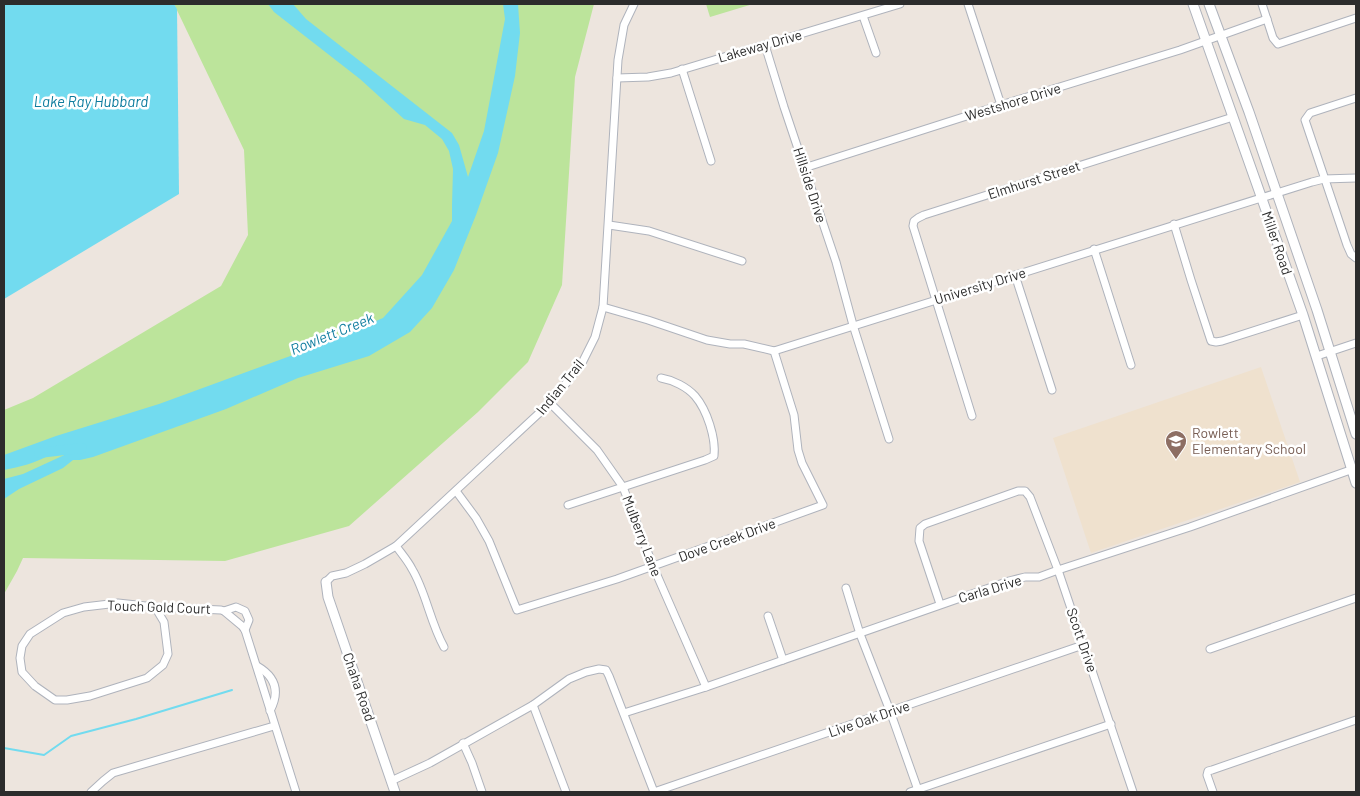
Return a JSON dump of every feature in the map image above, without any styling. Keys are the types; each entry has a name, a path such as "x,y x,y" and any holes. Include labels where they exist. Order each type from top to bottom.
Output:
{"main road":[{"name":"Miller Road","path":"1193,4 1317,356 1354,469 1356,483"},
{"name":"Miller Road","path":"1209,4 1277,193 1331,351 1356,434"},
{"name":"Chaha Road","path":"326,582 328,597 395,792"}],"street":[{"name":"Indian Trail","path":"326,582 332,576 366,564 396,546 550,403 581,365 594,337 603,307 618,60 624,25 634,4"},
{"name":"Lakeway Drive","path":"617,78 648,77 671,73 900,4"},
{"path":"968,4 1002,105"},
{"path":"1262,4 1273,38 1280,44 1356,18"},
{"path":"863,16 876,53"},
{"name":"Westshore Drive","path":"804,168 1125,68 1267,19"},
{"name":"Hillside Drive","path":"765,45 836,262 889,438"},
{"path":"682,69 711,160"},
{"path":"1356,98 1310,113 1306,117 1305,124 1347,245 1351,254 1356,258"},
{"name":"Elmhurst Street","path":"972,416 913,226 914,221 918,218 1233,117"},
{"name":"University Drive","path":"603,307 707,340 730,344 744,344 774,350 1312,182 1356,178"},
{"path":"1174,224 1211,340 1216,342 1222,341 1303,315"},
{"path":"609,225 620,225 649,231 742,261"},
{"path":"1094,250 1131,365"},
{"path":"1015,275 1052,390"},
{"path":"1317,356 1356,343"},
{"name":"Dove Creek Drive","path":"456,491 476,518 489,541 517,610 617,579 823,505 802,463 798,450 794,415 774,350"},
{"path":"568,505 714,456 715,447 712,432 700,403 685,388 670,379 661,378"},
{"name":"Mulberry Lane","path":"550,403 597,450 623,487 653,566 706,687"},
{"name":"Carla Drive","path":"624,713 860,634 940,604 1009,581 1025,577 1038,577 1190,527 1354,469"},
{"name":"Scott Drive","path":"940,604 918,541 920,528 925,524 1018,491 1025,491 1030,497 1058,570 1133,792"},
{"path":"396,546 412,568 436,633 444,646"},
{"path":"846,588 860,634 890,711 914,791 1110,724"},
{"path":"1210,649 1356,598"},
{"name":"Touch Gold Court","path":"155,607 164,622 168,654 163,665 147,678 90,696 55,700 36,686 22,672 20,658 22,646 30,634 63,613 84,607 118,603 155,607 224,610 245,630 296,792"},
{"path":"224,610 236,606 245,611 249,620 245,630"},
{"path":"768,616 783,660"},
{"name":"Live Oak Drive","path":"654,792 1083,645"},
{"path":"257,666 269,674 274,683 275,699 270,711"},
{"path":"391,781 430,762 534,705 569,679 599,669 606,670 609,676 654,792"},
{"path":"534,705 566,792"},
{"path":"1213,792 1207,775 1208,772 1356,720"},
{"path":"91,792 112,773 274,726"},
{"path":"463,743 482,792"}],"shaded area":[{"name":"Rowlett Elementary School","path":"1261,367 1300,482 1091,553 1053,438"}],"green space":[{"path":"174,4 594,4 575,77 562,285 528,362 478,412 349,526 225,561 23,558 4,594 4,410 33,398 221,286 248,235 244,150"},
{"path":"706,4 753,4 710,17"}],"water":[{"name":"Lake Ray Hubbard","path":"4,4 174,4 177,9 179,194 4,299"},
{"path":"268,4 293,4 306,19 452,133 459,145 468,177 484,131 505,19 503,4 518,4 520,33 515,76 498,153 454,270 432,308 410,332 369,356 298,378 226,409 93,457 73,460 63,468 19,489 4,499 4,479 23,474 73,451 55,447 51,449 50,455 44,458 4,470 4,455 56,436 159,404 304,351 383,318 422,275 452,221 453,169 449,151 442,139 425,125 404,119 360,79 274,12"}],"waterway":[{"name":"Rowlett Creek","path":"39,453 82,448"},
{"path":"4,748 44,755 71,736 136,719 232,690"}],"place":[{"name":"Rowlett Elementary School","path":"1176,460"}]}
